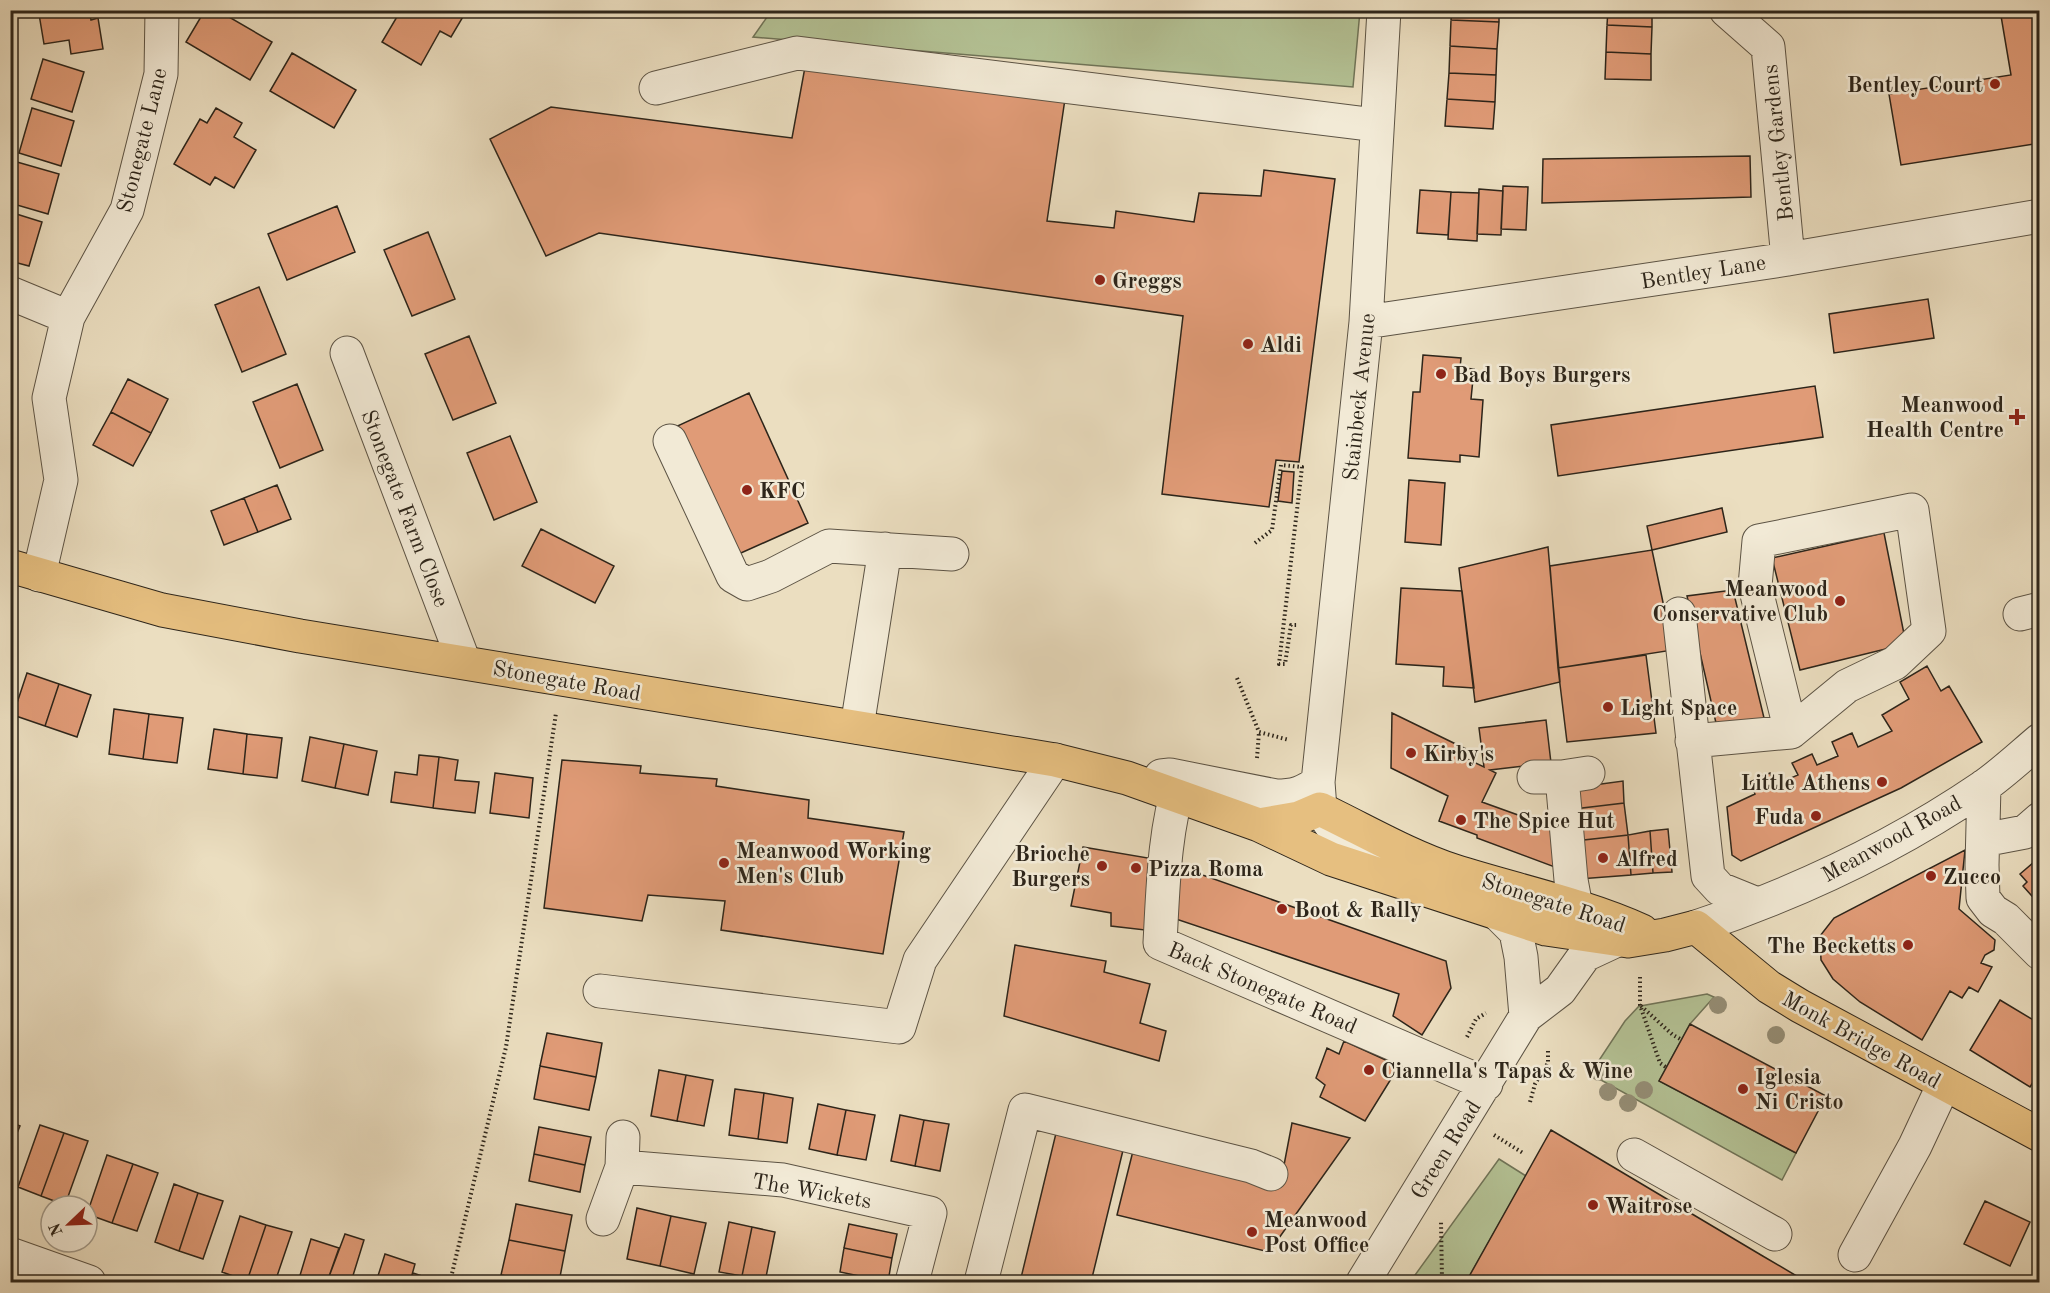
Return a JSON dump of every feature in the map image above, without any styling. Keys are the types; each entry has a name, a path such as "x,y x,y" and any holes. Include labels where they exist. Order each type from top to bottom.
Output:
{"main road":[{"name":"Stonegate Road","path":"25,570 162,610 300,636 1055,760 1127,778 1178,787 1330,859 1546,929 1578,932 1615,941 1628,941 1696,927"},
{"name":"Stonegate Road","path":"1259,825 1299,819 1319,796 1452,870 1559,900 1578,932"},
{"name":"Stonegate Road","path":"1578,932 1620,921 1655,937"},
{"name":"Monk Bridge Road","path":"1696,927 1769,987 1800,1006 2040,1135"}],"street":[{"name":"Stonegate Lane","path":"25,570 61,480 49,398 68,317 127,210 161,74 162,10"},
{"name":"Stainbeck Avenue","path":"1319,796 1366,322 1384,10"},
{"name":"Bentley Gardens","path":"1726,10 1768,47 1788,259"},
{"path":"656,88 797,53 1376,125"},
{"name":"Bentley Lane","path":"1366,322 1788,259 2040,216"},
{"path":"10,293 68,317"},
{"name":"Stonegate Farm Close","path":"347,354 464,662"},
{"path":"670,441 733,576 747,584 771,576 829,546 952,554"},
{"path":"1692,741 1791,732 1847,686 1895,663 1929,631 1912,510 1759,541 1755,586 1791,732"},
{"path":"857,727 885,549"},
{"path":"1679,614 1708,876 1720,889 1757,904"},
{"name":"Meanwood Road","path":"1696,927 1825,876 1892,843 1984,786 2040,740"},
{"path":"600,992 899,1027 920,960 1055,760"},
{"path":"1562,776 1578,932"},
{"path":"1984,786 1983,898 1993,911 2006,919 2040,953"},
{"name":"Stonegate Road","path":"1178,787 1276,796 1291,796 1305,792 1319,796 1350,853 1489,910"},
{"name":"Back Stonegate Road","path":"1178,787 1164,878 1160,943 1486,1084"},
{"path":"1983,840 2025,832 2040,819"},
{"path":"1489,910 1516,932 1521,957 1526,1016"},
{"name":"Green Road","path":"1363,1282 1526,1016 1560,990 1578,932"},
{"path":"1855,1255 1914,1146 1944,1084"},
{"path":"981,1282 1025,1110 1251,1166 1271,1174"},
{"name":"The Wickets","path":"603,1219 622,1152 783,1180 930,1213 912,1282"},
{"path":"1634,1155 1774,1234"},
{"path":"10,1254 89,1282"}],"path":[{"path":"1255,543 1272,530 1281,465 1302,467 1279,664 1286,664 1291,625 1303,626"},
{"path":"1237,678 1259,732 1257,763"},
{"path":"450,1282 506,1047 561,680"},
{"path":"1259,732 1292,741"},
{"path":"1640,977 1640,1005 1660,1063 1667,1068"},
{"path":"1640,1005 1673,1035 1682,1040"},
{"path":"1530,1102 1535,1084 1548,1063"}],"green space":[{"path":"772,10 1360,11 1353,87 753,37"},
{"path":"1707,994 1714,997 1690,1024 1659,1081 1796,1153 1782,1180 1590,1074 1625,1021 1640,1005"},
{"path":"1499,1159 1526,1176 1466,1282 1410,1282"}],"building":[{"path":"60,10 89,10 91,20 98,18 103,49 71,54 69,40 44,44 39,14"},
{"path":"205,10 217,10 272,42 250,80 186,42"},
{"path":"401,10 410,10 416,14 417,10 467,10 451,37 440,31 421,65 382,42"},
{"path":"1452,10 1499,10 1499,22 1451,20"},
{"path":"1608,10 1652,10 1652,27 1607,25"},
{"name":"Bentley Court","path":"2000,10 2040,10 2040,143 1901,165 1889,94 2011,75"},
{"path":"1451,20 1499,22 1497,49 1450,46"},
{"path":"1607,25 1652,27 1651,54 1606,52"},
{"path":"1450,46 1497,49 1496,75 1449,73"},
{"path":"1606,52 1651,54 1651,80 1605,79"},
{"path":"292,53 356,90 334,128 270,91"},
{"path":"43,59 84,72 72,112 31,99"},
{"path":"805,67 1065,99 1047,221 1114,228 1116,211 1194,222 1199,193 1261,196 1264,170 1335,179 1299,462 1276,460 1269,507 1162,494 1183,316 599,233 546,256 490,139 551,107 792,138"},
{"path":"1449,73 1496,75 1495,102 1447,99"},
{"path":"1447,99 1495,102 1493,129 1445,126"},
{"path":"32,108 74,121 61,166 19,153"},
{"path":"216,108 242,123 234,137 256,150 234,188 215,177 210,185 174,164 200,119 207,123"},
{"path":"1750,156 1751,197 1542,203 1543,159"},
{"path":"17,162 59,174 48,214 10,203 10,184"},
{"path":"1503,186 1528,187 1526,230 1501,229"},
{"path":"1479,189 1503,191 1501,235 1477,234"},
{"path":"1420,190 1451,192 1448,235 1417,233"},
{"path":"1451,192 1479,193 1477,241 1448,239"},
{"path":"337,206 355,252 287,280 268,234"},
{"path":"10,212 42,222 29,266 10,261"},
{"path":"428,232 455,299 412,316 384,250"},
{"path":"259,287 286,354 242,372 215,305"},
{"path":"1928,299 1934,338 1834,353 1829,314"},
{"path":"469,336 496,403 453,420 425,354"},
{"path":"1423,355 1461,358 1460,368 1474,369 1471,399 1483,400 1479,457 1460,455 1460,462 1408,458 1413,392 1420,392"},
{"path":"128,379 168,399 151,433 111,412"},
{"path":"297,384 323,450 280,468 253,402"},
{"path":"1815,386 1823,437 1558,476 1551,425"},
{"name":"KFC","path":"749,393 808,523 732,557 673,428"},
{"path":"111,412 151,433 133,466 93,445"},
{"path":"510,436 537,502 494,520 467,453"},
{"path":"1282,471 1294,472 1292,503 1278,501"},
{"path":"1409,480 1445,483 1441,545 1405,542"},
{"path":"277,485 291,519 258,532 244,498"},
{"path":"244,498 258,532 224,545 211,511"},
{"path":"1722,508 1727,532 1652,550 1647,526"},
{"path":"541,529 614,566 595,603 522,566"},
{"name":"Meanwood Conservative Club","path":"1884,533 1906,644 1800,670 1772,558"},
{"path":"1548,547 1560,682 1475,702 1459,568"},
{"path":"1652,550 1673,650 1558,668 1550,566"},
{"path":"1401,588 1462,591 1474,688 1443,686 1444,667 1396,664"},
{"path":"1733,590 1765,722 1716,723 1687,596"},
{"name":"Light Space","path":"1646,655 1656,733 1567,742 1558,668"},
{"path":"1927,666 1941,691 1949,686 1982,742 1901,788 1741,861 1732,855 1727,807 1755,794 1750,782 1770,773 1775,785 1798,775 1792,763 1812,754 1817,765 1838,756 1832,742 1852,733 1858,747 1892,731 1882,715 1909,699 1900,682"},
{"path":"27,673 59,684 45,726 13,715"},
{"path":"59,684 91,695 77,737 45,726"},
{"path":"114,709 149,714 143,759 109,754"},
{"path":"1392,713 1468,750 1465,758 1484,767 1479,728 1546,720 1551,763 1490,770 1496,773 1482,802 1557,829 1560,869 1439,821 1448,796 1391,768"},
{"path":"149,714 183,718 177,763 143,759"},
{"path":"214,729 247,734 243,774 208,769"},
{"path":"247,734 282,738 277,778 243,774"},
{"path":"310,737 344,744 335,788 302,781"},
{"path":"344,744 377,751 368,795 335,788"},
{"path":"419,755 439,757 433,808 391,802 395,772 417,775"},
{"path":"439,757 458,760 455,780 479,782 475,813 433,808"},
{"name":"Meanwood Working Men's Club","path":"562,760 641,766 640,773 717,779 716,786 809,800 808,818 904,832 883,954 721,930 725,901 648,895 642,921 544,908"},
{"path":"495,773 533,778 529,818 490,813"},
{"path":"1623,781 1624,803 1574,809 1572,788"},
{"path":"1624,803 1628,835 1575,841 1574,809"},
{"path":"1668,829 1672,872 1653,873 1650,831"},
{"path":"1650,831 1653,873 1631,875 1628,835"},
{"name":"Alfred","path":"1628,835 1631,875 1579,879 1575,841"},
{"path":"1083,847 1154,859 1145,930 1111,926 1111,913 1071,906"},
{"name":"The Becketts","path":"1965,850 1959,909 1995,940 1994,950 1985,955 1981,963 1992,967 1978,992 1969,987 1962,998 1950,991 1922,1040 1860,1002 1833,979 1821,960 1820,936 1834,918"},
{"path":"2040,857 2040,905 2023,886 2027,882 2020,874"},
{"path":"1177,866 1446,961 1451,988 1422,1035 1393,1016 1399,994 1173,918"},
{"path":"1015,945 1106,961 1104,972 1150,984 1140,1023 1166,1031 1159,1061 1004,1016"},
{"path":"2000,1000 2040,1024 2040,1071 2030,1087 1970,1050"},
{"name":"Iglesia Ni Cristo","path":"1690,1024 1826,1096 1796,1153 1659,1081"},
{"path":"547,1033 602,1043 596,1077 540,1066"},
{"path":"1344,1041 1399,1066 1365,1121 1320,1097 1325,1085 1316,1078 1327,1048 1339,1054"},
{"path":"540,1066 596,1077 589,1110 534,1099"},
{"path":"659,1070 686,1075 677,1121 651,1116"},
{"path":"686,1075 713,1080 704,1126 677,1121"},
{"path":"735,1089 764,1093 758,1139 729,1135"},
{"path":"764,1093 793,1098 787,1143 758,1139"},
{"path":"818,1104 846,1110 837,1155 809,1149"},
{"path":"846,1110 875,1115 866,1160 837,1155"},
{"path":"900,1115 924,1120 915,1166 891,1161"},
{"path":"924,1120 949,1124 940,1171 915,1166"},
{"path":"10,1122 20,1126 10,1150"},
{"path":"1292,1123 1350,1138 1269,1252 1117,1215 1134,1147 1281,1181"},
{"path":"40,1125 64,1133 42,1194 39,1195 18,1187"},
{"path":"539,1127 591,1137 585,1165 534,1154"},
{"path":"1057,1129 1125,1142 1091,1282 1020,1282"},
{"name":"Waitrose","path":"1551,1130 1761,1255 1807,1282 1466,1282"},
{"path":"64,1133 88,1141 69,1194 42,1194"},
{"path":"534,1154 585,1165 580,1192 529,1181"},
{"path":"107,1155 133,1164 112,1223 99,1218 99,1194 94,1194"},
{"path":"133,1164 158,1173 137,1231 112,1223"},
{"path":"174,1184 198,1193 179,1251 155,1242"},
{"path":"198,1193 223,1201 203,1259 179,1251"},
{"path":"1985,1201 2030,1222 2010,1266 1964,1244"},
{"path":"516,1204 572,1215 565,1251 509,1240"},
{"path":"637,1208 671,1216 660,1266 627,1259"},
{"path":"240,1216 266,1225 247,1281 222,1272"},
{"path":"671,1216 706,1223 694,1274 660,1266"},
{"path":"729,1222 752,1227 742,1276 719,1272"},
{"path":"849,1224 897,1234 892,1258 844,1248"},
{"path":"266,1225 292,1232 275,1282 247,1281"},
{"path":"752,1227 775,1232 765,1282 742,1276"},
{"path":"345,1234 364,1240 351,1282 327,1282"},
{"path":"311,1239 339,1248 327,1282 298,1282"},
{"path":"509,1240 565,1251 559,1282 537,1282 501,1275"},
{"path":"844,1248 892,1258 888,1282 840,1272"},
{"path":"385,1254 415,1264 410,1282 376,1282"},
{"path":"413,1273 431,1279 430,1282 410,1282"}],"place":[{"name":"Bentley Court","path":"1995,84"},
{"name":"Greggs","path":"1100,280"},
{"name":"Aldi","path":"1248,344"},
{"name":"Bad Boys Burgers","path":"1441,374"},
{"name":"Meanwood Health Centre","path":"2017,417"},
{"name":"KFC","path":"747,490"},
{"name":"Meanwood Conservative Club","path":"1840,601"},
{"name":"Light Space","path":"1608,707"},
{"name":"Kirby's","path":"1411,753"},
{"name":"Little Athens","path":"1882,782"},
{"name":"Fuda","path":"1816,816"},
{"name":"The Spice Hut","path":"1461,820"},
{"name":"Alfred","path":"1603,858"},
{"name":"Meanwood Working Men's Club","path":"724,863"},
{"name":"Brioche Burgers","path":"1102,866"},
{"name":"Pizza Roma","path":"1136,868"},
{"name":"Zucco","path":"1931,876"},
{"name":"Boot & Rally","path":"1282,909"},
{"name":"The Becketts","path":"1908,945"},
{"name":"Ciannella's Tapas & Wine","path":"1369,1070"},
{"name":"Iglesia Ni Cristo","path":"1743,1089"},
{"name":"Waitrose","path":"1593,1205"},
{"name":"Meanwood Post Office","path":"1252,1232"}]}
